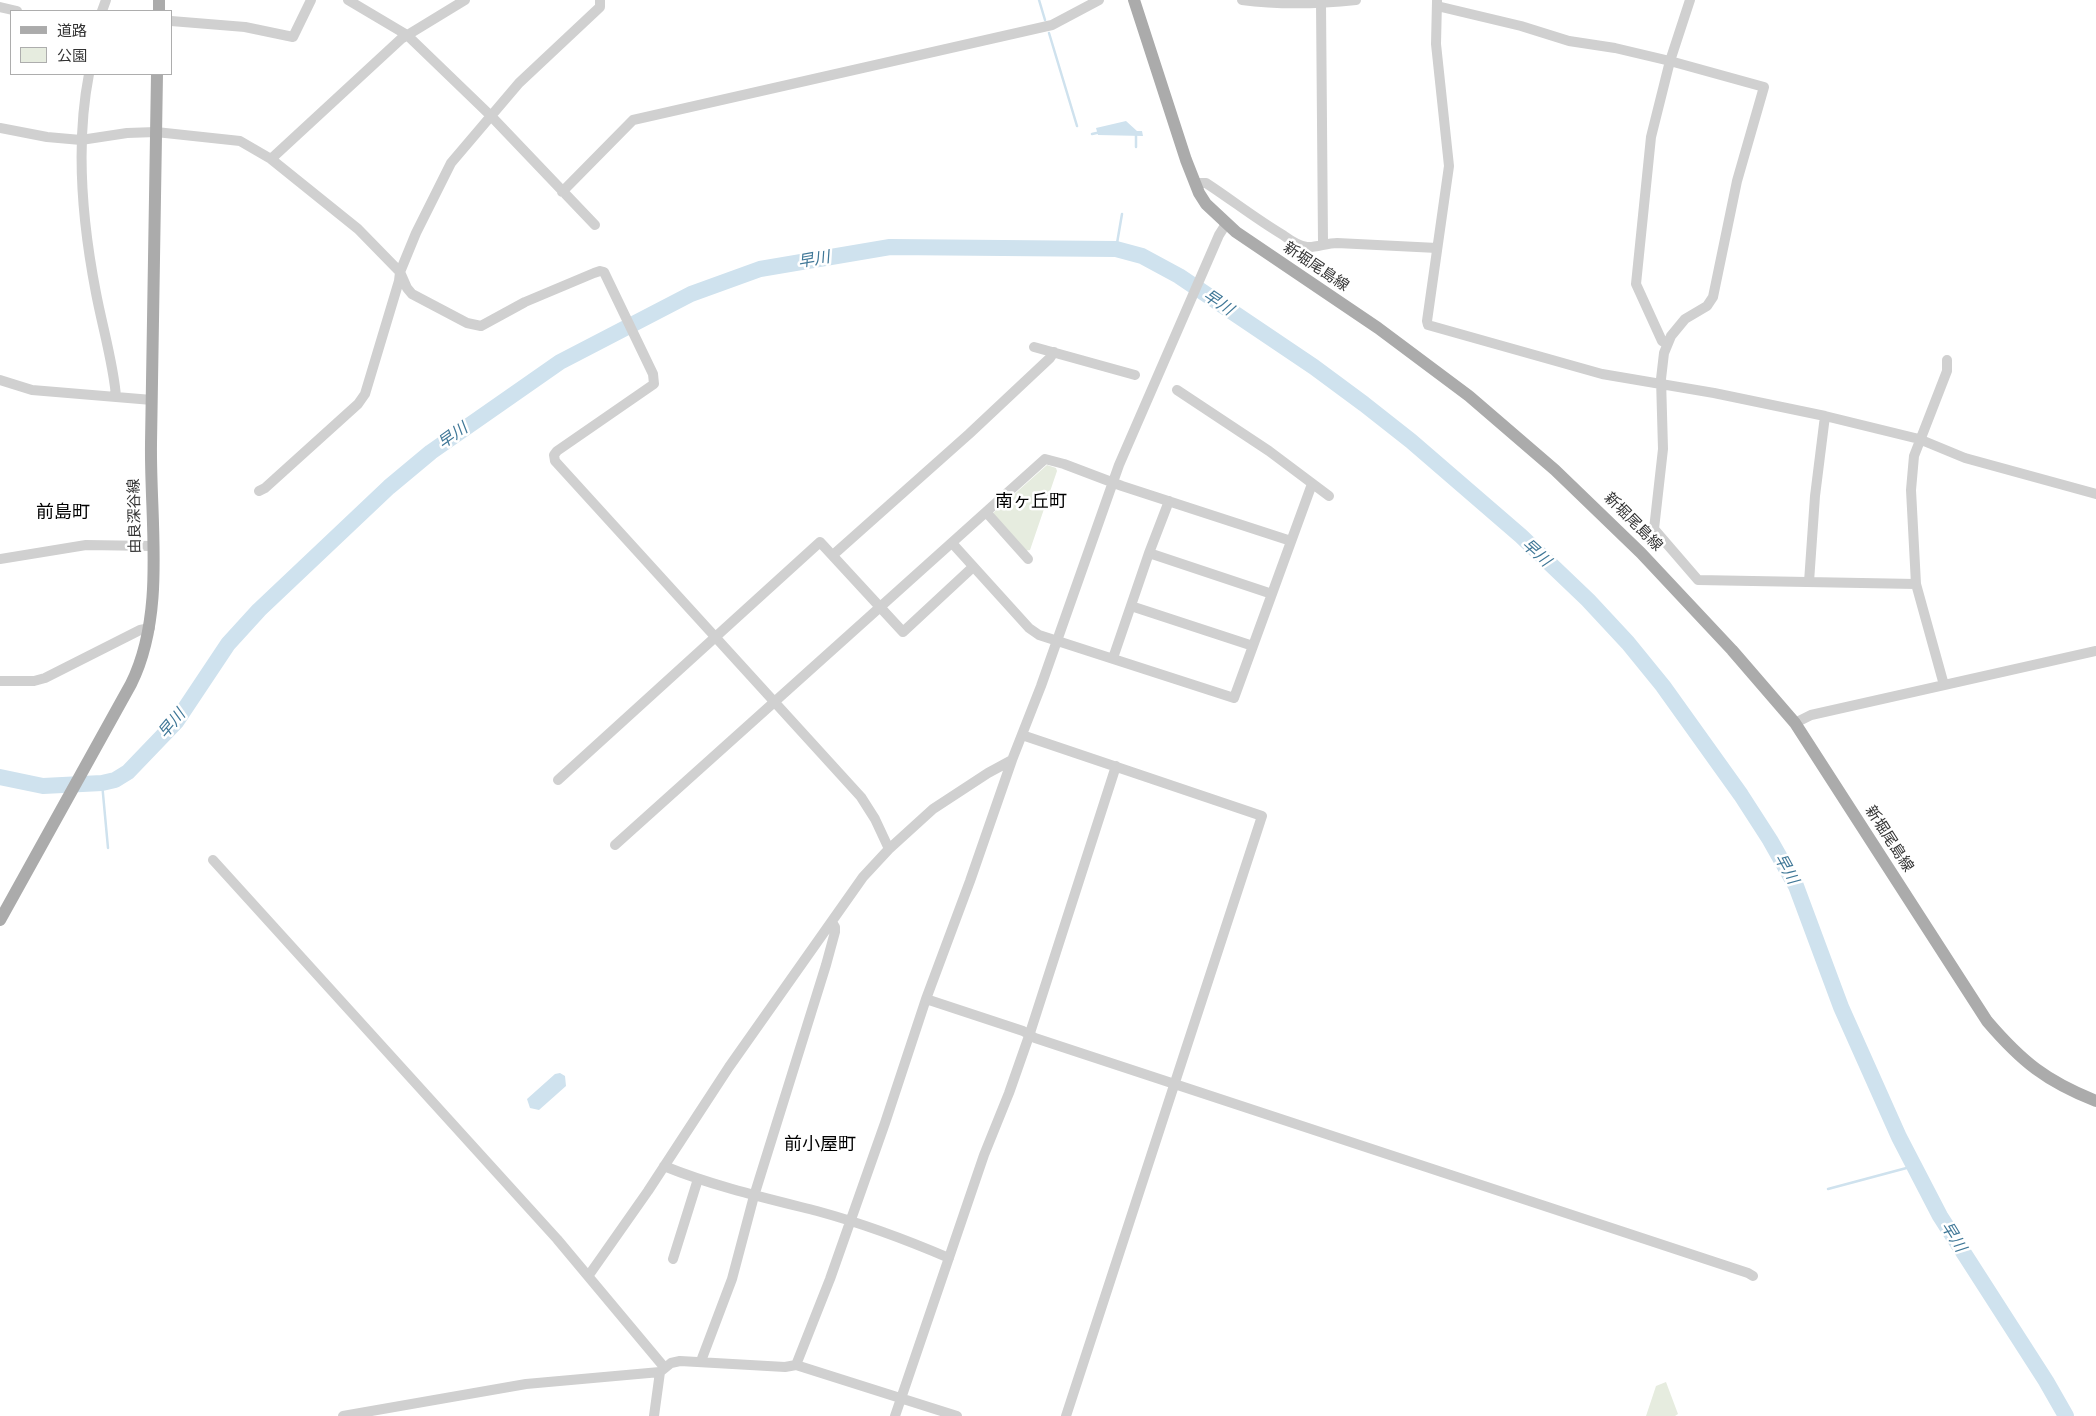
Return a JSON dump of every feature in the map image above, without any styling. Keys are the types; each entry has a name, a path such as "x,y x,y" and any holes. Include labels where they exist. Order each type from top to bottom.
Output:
{"main road":[{"name":"新堀尾島線","path":"1134,0 1195,184 1206,204 1226,224 1424,362 1471,398 1555,470 1641,553 1732,650 1795,723 1986,1021 2034,1069 2064,1088 2096,1101"},
{"name":"由良深谷線","path":"0,920 137,672 146,648 150,628 157,75"}],"street":[{"path":"172,21 254,28 293,37 311,0"},
{"path":"348,0 407,35 491,116 595,225"},
{"path":"271,158 400,39 465,0"},
{"path":"259,492 358,404 365,394 399,281 400,272 416,233 451,163 519,83 600,7 600,0"},
{"path":"562,192 633,120 1052,25 1099,0"},
{"path":"1242,0 1321,4 1355,0"},
{"path":"1667,344 1662,341 1636,284 1651,137 1670,61 1690,0"},
{"path":"1916,584 1698,580 1654,529 1663,449 1662,384 1661,379 1667,344 1685,319 1707,306 1713,297 1737,181 1764,87 1615,48 1569,41 1437,3 1436,44 1450,166 1427,321 1432,327 1602,374 1662,384 1714,393 1825,416 1919,439 1965,458 2096,494"},
{"path":"1321,4 1323,243"},
{"path":"89,75 81,140 85,218 90,258 116,397"},
{"path":"0,128 48,138 81,140 127,133 156,132 240,141 271,158 358,228 400,272 412,294 467,323 481,326 525,302 594,273 604,272 653,374 654,384 557,451 554,455 555,461 861,798 875,819 889,848"},
{"path":"1195,184 1206,183 1262,223 1299,245 1314,247 1323,243 1437,248"},
{"path":"796,1365 830,1279 926,999 1012,760 1041,686 1119,465 1226,224"},
{"path":"1034,346 1135,375"},
{"path":"833,555 968,434 1050,358 1054,352"},
{"path":"1944,685 1916,584 1911,490 1914,456 1946,371 1947,360"},
{"path":"0,380 32,390 152,400"},
{"path":"1176,390 1269,451 1329,496"},
{"path":"1809,582 1815,496 1825,416"},
{"path":"615,845 1045,460 1052,460 1291,541"},
{"path":"952,543 1029,628 1039,634 1234,698 1312,484"},
{"path":"1113,658 1169,501"},
{"path":"986,512 1028,559"},
{"path":"558,780 820,542 903,632 974,566"},
{"path":"0,559 86,545 152,546"},
{"path":"1149,553 1272,594"},
{"path":"1131,606 1253,646"},
{"path":"0,681 34,681 45,678 140,630 150,628"},
{"path":"1795,723 1812,715 2096,651"},
{"path":"1022,735 1262,816 1066,1416"},
{"path":"589,1275 614,1242 729,1067 863,877 889,848 933,809 988,773 1012,760"},
{"path":"895,1416 984,1155 1009,1093 1116,766"},
{"path":"213,860 589,1275 662,1369 654,1416"},
{"path":"701,1361 732,1279 754,1196 828,957 835,932 832,922"},
{"path":"926,999 1023,1032 1028,1036 1753,1276"},
{"path":"664,1166 698,1179 754,1196 850,1221 949,1258"},
{"path":"673,1260 698,1179"},
{"path":"342,1416 526,1384 662,1369 680,1361 701,1361 785,1368 796,1365 957,1416"}],"green space":[{"path":"1047,465 1056,468 1057,471 1030,550 1024,551 993,513"},
{"path":"1666,1382 1678,1414 1675,1416 1646,1416 1656,1386"}],"water":[{"path":"1126,121 1137,131 1142,131 1143,136 1098,135 1096,128"},
{"path":"560,1073 565,1076 566,1086 539,1110 530,1108 527,1099 555,1074"}],"waterway":[{"path":"1039,0 1045,20"},
{"path":"1049,33 1077,126"},
{"path":"1092,134 1101,132"},
{"path":"1136,134 1136,147"},
{"path":"1116,249 1122,214"},
{"name":"早川","path":"0,777 43,786 102,783 115,780 128,772 176,722 228,644 259,610 389,487 431,452 560,362 691,294 760,269 890,247 1116,249 1142,256 1179,276 1314,367 1411,441 1521,536 1588,600 1628,643 1663,686 1741,795 1770,840 1796,886 1841,1007 1899,1137 1940,1216 2046,1381 2066,1416"},
{"path":"102,783 108,848"},
{"path":"1828,1189 1914,1166"}],"district":[{"name":"南ヶ丘町","path":"1031,502"},
{"name":"前島町","path":"63,513"},
{"name":"前小屋町","path":"820,1145"}]}
